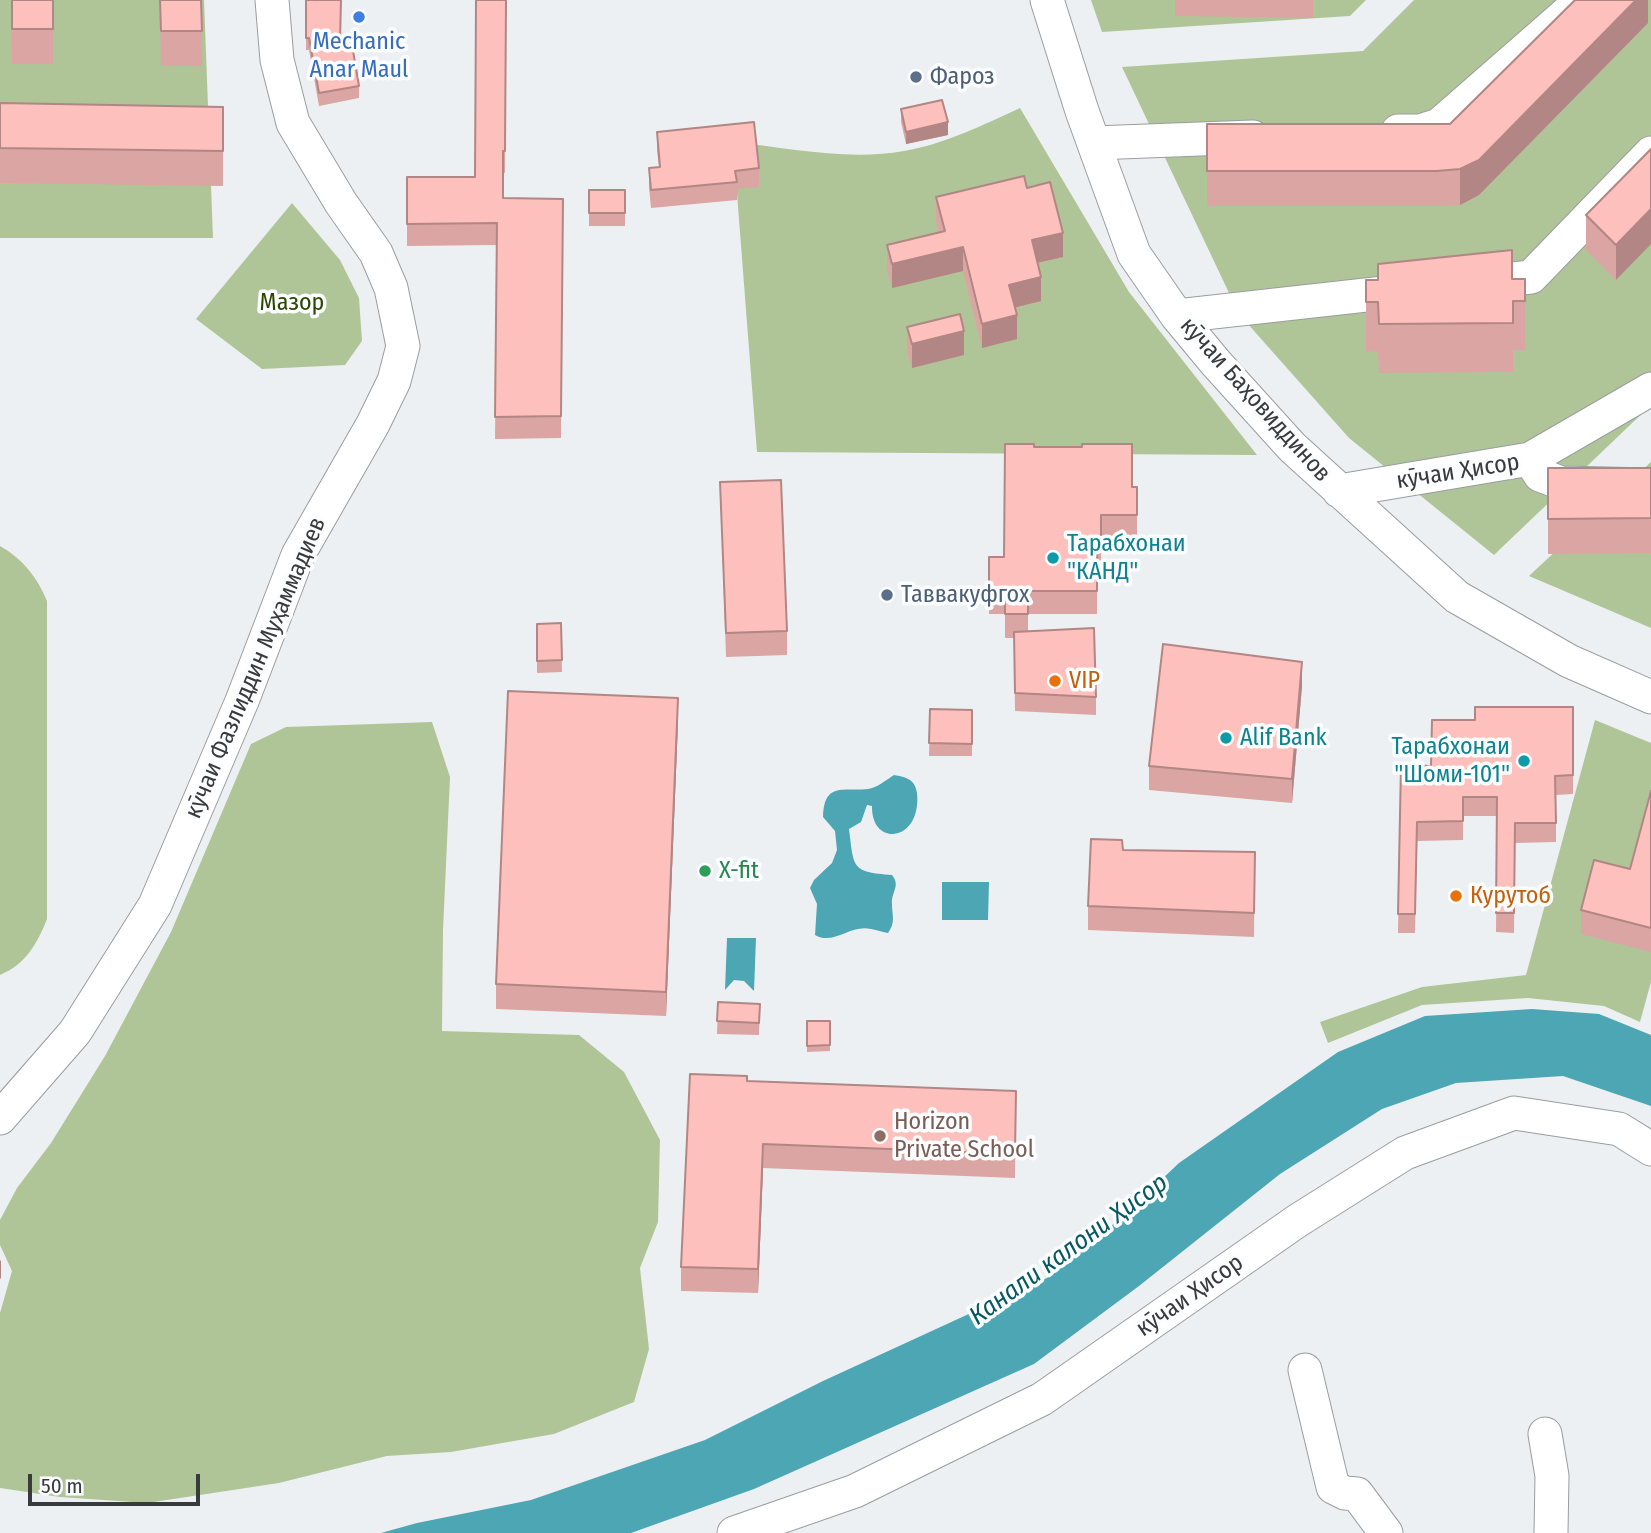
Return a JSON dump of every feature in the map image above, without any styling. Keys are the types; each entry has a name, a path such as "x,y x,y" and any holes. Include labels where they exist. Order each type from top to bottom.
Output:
{"street":[{"name":"кӯчаи Фазлиддин Муҳаммадиев","path":"0,1118 75,1032 155,905 242,701 298,555 373,424 394,381 403,346 391,288 376,253 341,203 293,123 277,60 272,0"},
{"name":"кӯчаи Баҳовиддинов","path":"1047,0 1082,111 1134,254 1177,316 1216,363 1292,447 1457,597 1569,661 1651,697"},
{"path":"1366,133 1420,131 1439,125 1582,0"},
{"path":"1094,143 1285,136"},
{"path":"1177,316 1531,277 1651,153"},
{"path":"1530,459 1651,389"},
{"name":"кӯчаи Ҳисор","path":"1339,491 1530,459 1540,475 1561,483 1651,485"},
{"name":"кӯчаи Ҳисор","path":"734,1533 855,1491 1042,1399 1297,1221 1405,1153 1514,1113 1619,1129 1651,1149"},
{"path":"1305,1370 1333,1487 1345,1493 1357,1494 1386,1533"},
{"path":"1545,1434 1552,1476 1551,1533"}],"green space":[{"path":"0,0 204,0 213,238 0,238"},
{"path":"1091,0 1366,0 1350,16 1102,32"},
{"path":"1414,0 1651,0 1651,405 1494,555 1349,438 1239,314 1122,67 1363,51"},
{"path":"1020,108 1129,292 1257,455 757,452 733,142 818,153 883,154 934,144"},
{"name":"Мазор","path":"292,203 340,260 359,298 362,341 345,365 262,369 196,319"},
{"path":"1651,462 1651,628 1529,576"},
{"path":"0,546 28,569 47,601 47,919 30,952 17,965 0,975"},
{"path":"1595,720 1651,743 1651,982 1640,1022 1604,1006 1528,998 1422,1005 1328,1043 1320,1022 1422,987 1526,975"},
{"path":"432,722 450,777 443,930 442,1031 579,1035 624,1072 660,1140 658,1222 640,1268 649,1349 634,1402 554,1434 451,1452 387,1456 279,1483 147,1503 60,1497 0,1488 0,1313 12,1271 0,1245 0,1220 17,1188 51,1143 105,1056 171,932 251,744 286,727"}],"water":[{"path":"894,775 909,780 916,788 916,809 912,822 905,830 896,834 887,833 879,829 874,820 872,806 867,805 861,822 849,829 857,866 869,872 892,875 895,879 893,922 890,929 888,933 873,929 856,929 829,938 815,935 817,904 810,888 814,880 832,863 837,850 835,831 823,817 827,798 837,791 871,788"},
{"path":"942,882 989,882 988,920 942,920"},
{"path":"727,938 756,938 754,991 744,981 734,980 725,990"},
{"path":"1532,1009 1599,1014 1651,1035 1651,1106 1563,1076 1456,1083 1382,1109 1280,1174 1139,1286 1034,1364 754,1489 631,1533 381,1533 531,1500 705,1440 823,1381 1047,1278 1122,1217 1179,1163 1338,1052 1425,1016"}],"building":[{"path":"12,0 53,0 53,29 12,29"},
{"path":"160,0 201,0 202,31 161,31"},
{"path":"306,0 341,0 340,41 351,39 359,86 319,93 309,38 306,38"},
{"path":"476,0 506,0 503,198 563,199 561,416 495,417 497,223 407,224 407,177 475,177"},
{"path":"1575,0 1636,0 1479,160 1460,169 1207,171 1207,124 1450,124"},
{"path":"942,100 948,122 906,132 901,109"},
{"path":"0,103 223,107 223,151 0,148"},
{"path":"754,122 759,168 735,171 737,182 651,190 649,168 660,167 657,132"},
{"path":"1651,149 1651,209 1616,245 1586,215"},
{"path":"1024,176 1027,188 1050,182 1063,233 1032,240 1041,277 1009,285 1017,315 982,324 963,247 892,264 887,245 945,231 936,197"},
{"path":"589,190 625,190 625,213 589,213"},
{"path":"1512,250 1512,279 1525,279 1525,301 1513,301 1513,323 1379,324 1378,302 1366,302 1366,280 1378,280 1378,264"},
{"path":"960,314 964,331 912,344 907,327"},
{"path":"1005,444 1082,447 1082,444 1132,444 1132,487 1137,487 1137,515 1101,515 1101,541 1097,541 1097,591 1028,591 1028,614 1005,614 1005,591 989,591 989,557 1004,557"},
{"path":"1548,468 1651,468 1651,518 1548,519"},
{"path":"781,480 787,631 726,633 720,482"},
{"path":"561,623 562,660 537,661 537,624"},
{"name":"VIP","path":"1094,628 1096,697 1015,693 1014,632"},
{"name":"Alif Bank","path":"1163,644 1302,662 1292,779 1149,766"},
{"path":"508,691 678,698 666,992 496,984"},
{"path":"1475,707 1573,707 1573,775 1555,776 1556,823 1515,823 1514,913 1496,913 1497,797 1463,797 1463,821 1417,822 1415,914 1398,914 1401,765 1431,766 1432,720 1475,720"},
{"path":"930,709 972,710 972,744 929,743"},
{"path":"1651,791 1651,928 1581,910 1594,860 1630,869"},
{"path":"1091,839 1122,840 1123,850 1255,852 1254,913 1088,906"},
{"path":"718,1002 760,1004 759,1023 717,1021"},
{"path":"807,1021 830,1021 830,1045 807,1046"},
{"path":"690,1074 747,1076 747,1081 1016,1091 1015,1154 763,1144 758,1269 681,1267"}],"place":[{"name":"Mechanic Anar Maul","path":"359,17"},
{"name":"Фароз","path":"916,77"},
{"name":"Тарабхонаи \"КАНД\"","path":"1053,558"},
{"name":"Таввакуфгох","path":"887,595"},
{"name":"VIP","path":"1055,681"},
{"name":"Alif Bank","path":"1226,738"},
{"name":"Тарабхонаи \"Шоми-101\"","path":"1524,761"},
{"name":"X-fit","path":"705,871"},
{"name":"Курутоб","path":"1456,896"},
{"name":"Horizon Private School","path":"880,1136"}],"water label":[{"name":"Канали калони Ҳисор","path":"1069,1250"}]}
